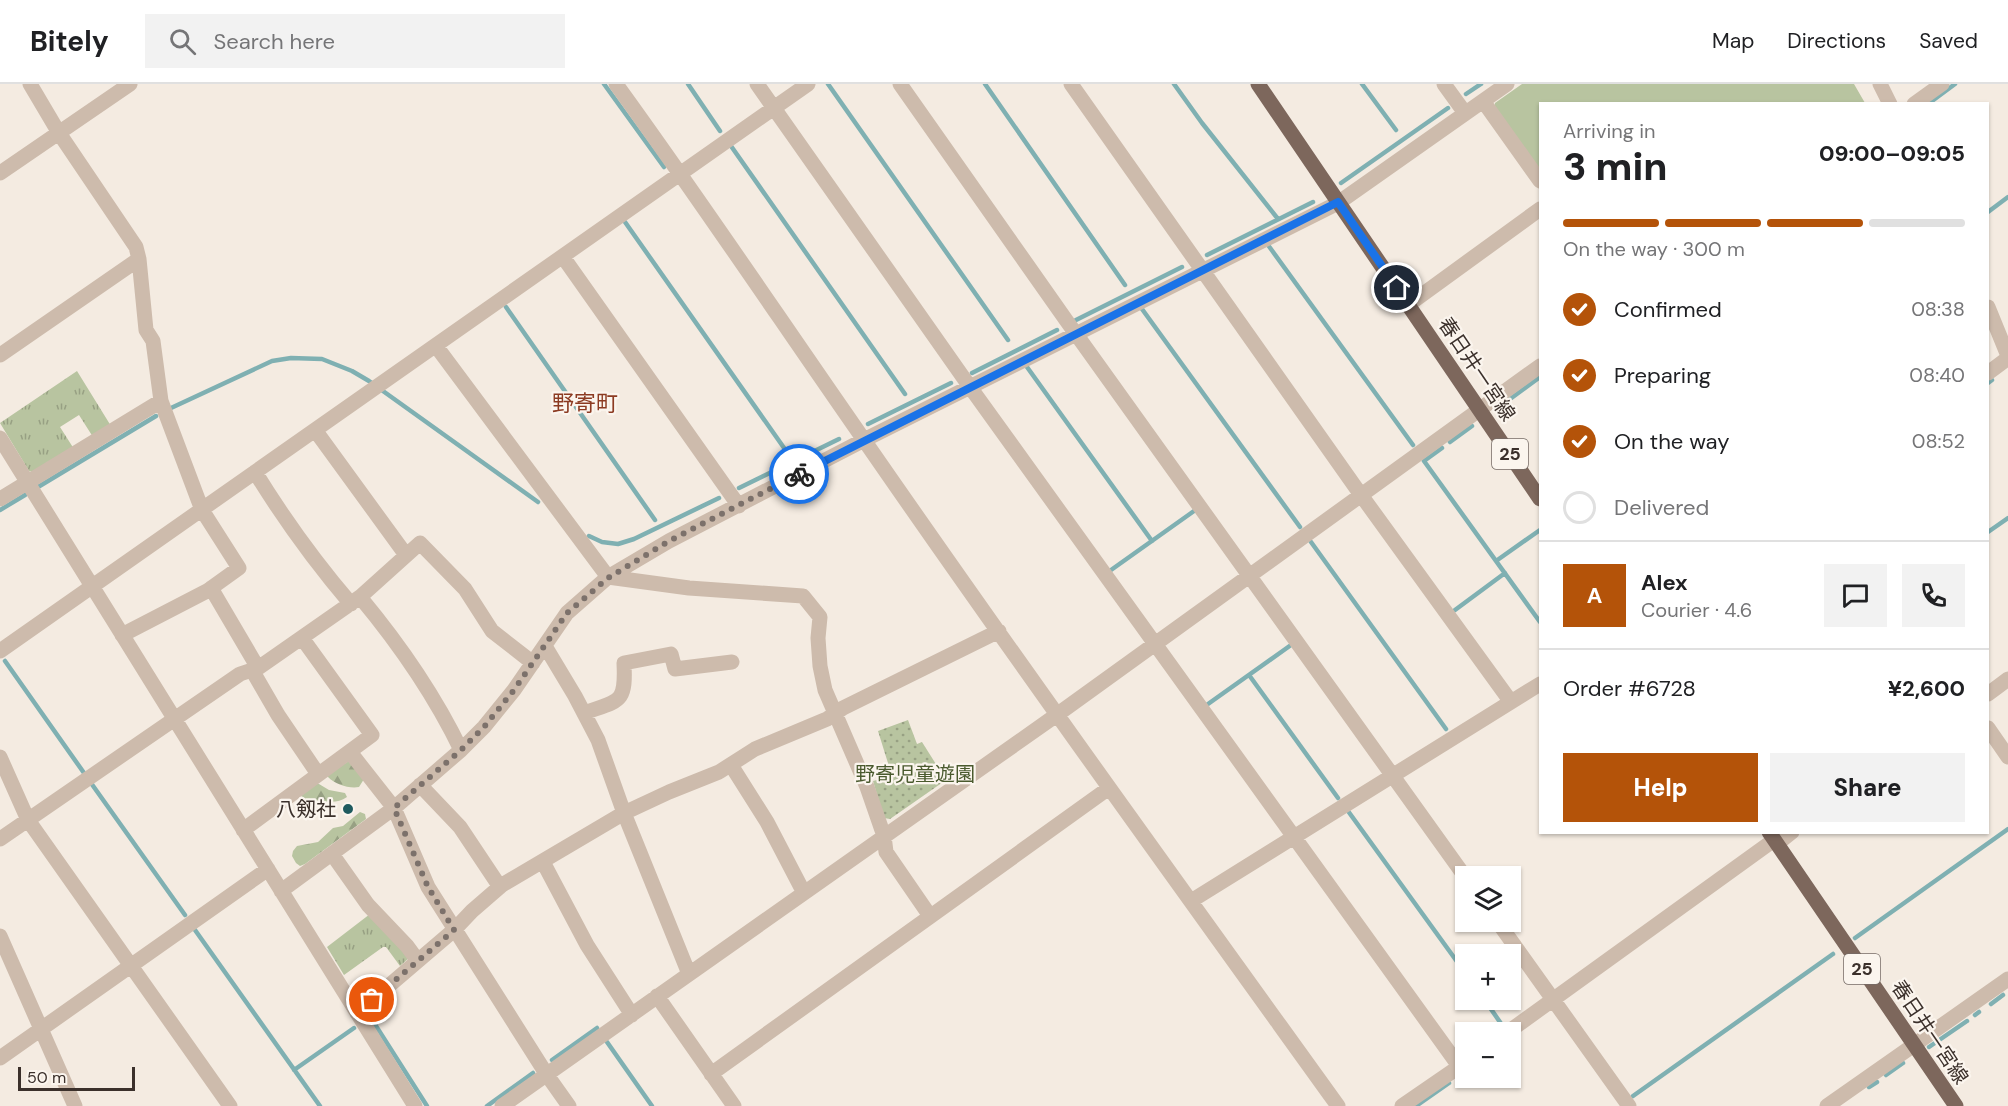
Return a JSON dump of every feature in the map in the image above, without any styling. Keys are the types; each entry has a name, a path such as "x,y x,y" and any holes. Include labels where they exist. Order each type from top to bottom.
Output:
{"main road":[{"name":"春日井一宮線","path":"1258,84 1539,498"},
{"name":"春日井一宮線","path":"1773,839 1956,1106"}],"street":[{"path":"30,84 59,133 136,247 146,330 153,341 161,401 202,510 239,568 211,588 168,613 122,635"},
{"path":"0,173 130,84"},
{"path":"616,84 1109,788 1338,1106"},
{"path":"757,84 970,387 1294,837 1455,1055"},
{"path":"0,651 808,84"},
{"path":"900,84 1457,866"},
{"path":"1071,84 1361,495 1511,702"},
{"path":"1444,84 1465,113"},
{"path":"281,891 394,808 461,750 484,727 533,663 567,613 608,578 669,541 864,440 1338,202 1507,84"},
{"path":"1880,84 1889,102"},
{"path":"1917,102 1942,84"},
{"path":"1483,101 1539,180"},
{"path":"1408,305 1539,211"},
{"path":"563,257 739,506"},
{"path":"0,355 139,259"},
{"path":"1989,310 2008,357 1989,372"},
{"path":"436,346 608,578 689,588 803,596 820,617 818,638 825,690 867,787 884,836 886,852 930,916"},
{"path":"502,1106 1058,714 1539,367"},
{"path":"0,499 161,401"},
{"path":"315,430 406,555"},
{"path":"0,438 415,1106"},
{"path":"255,472 314,561 392,635 444,713 461,750"},
{"path":"0,839 174,718 240,674 255,669 356,601 420,543 465,589 492,631 533,663"},
{"path":"211,588 278,715 318,774"},
{"path":"357,1013 454,930 500,887 624,813 719,772 755,749 827,719 999,631"},
{"path":"243,830 372,735 302,638"},
{"path":"544,646 598,740 624,813 689,974"},
{"path":"584,714 616,702 622,695 625,687 624,663 671,654 675,669 732,662"},
{"path":"1989,693 2008,679"},
{"path":"1191,900 1539,685"},
{"path":"1989,729 2008,757"},
{"path":"350,752 394,808 428,887 569,1106"},
{"path":"0,757 28,820 230,1106"},
{"path":"731,765 767,822 804,893"},
{"path":"420,785 460,827 500,887"},
{"path":"711,1074 1109,788"},
{"path":"1521,1023 1773,839"},
{"path":"332,854 368,905 418,961"},
{"path":"543,862 587,945 632,1015"},
{"path":"0,1058 268,869"},
{"path":"1505,932 1629,1106"},
{"path":"0,936 75,1106"},
{"path":"1827,1106 2008,979"},
{"path":"657,996 734,1106"},
{"path":"1402,1106 1455,1069"}],"green space":[{"path":"1522,84 1854,84 1864,102 1539,102 1539,172 1494,108 1495,103"},
{"path":"77,371 111,426 93,437 79,415 60,427 74,449 36,473 29,471 0,423"},
{"name":"野寄児童遊園","path":"908,720 917,744 922,742 946,780 890,819 884,818 873,781 892,776 878,731"},
{"path":"349,761 364,779 359,787 342,785 328,777 328,774"},
{"path":"313,784 345,793 347,797 333,802 308,801 301,796"},
{"path":"360,812 365,814 366,819 305,864 300,866 296,863 292,856 297,846 318,842 333,828 343,826"},
{"path":"370,914 409,958 400,966 386,947 383,947 344,975 327,947"}],"waterway":[{"path":"604,84 664,167"},
{"path":"688,84 720,131"},
{"path":"828,84 1008,340"},
{"path":"985,84 1125,285"},
{"path":"1174,84 1278,219"},
{"path":"1362,84 1396,130"},
{"path":"1466,94 1481,84"},
{"path":"1931,102 1955,84"},
{"path":"1341,183 1448,108"},
{"path":"731,146 905,394"},
{"path":"1989,211 2008,197"},
{"path":"1207,255 1313,202"},
{"path":"625,222 789,455"},
{"path":"1268,245 1413,445"},
{"path":"1076,320 1182,267"},
{"path":"506,307 655,520"},
{"path":"1142,309 1300,527"},
{"path":"972,373 1057,330"},
{"path":"171,408 272,361 291,358 322,359 352,371 369,381 538,502"},
{"path":"1027,367 1152,541"},
{"path":"1495,410 1539,378"},
{"path":"868,424 951,383"},
{"path":"38,487 156,416"},
{"path":"1450,442 1472,426"},
{"path":"739,488 839,439"},
{"path":"1442,448 1424,461 1539,621"},
{"path":"0,510 25,495"},
{"path":"589,536 602,542 618,544 634,539 719,498"},
{"path":"1111,570 1194,511"},
{"path":"1989,531 2008,518"},
{"path":"1496,561 1539,531"},
{"path":"1311,542 1446,729"},
{"path":"1455,610 1505,573"},
{"path":"1208,704 1291,645"},
{"path":"5,661 84,773"},
{"path":"1249,675 1338,798"},
{"path":"91,783 185,915"},
{"path":"1348,811 1455,959"},
{"path":"1855,938 2008,829"},
{"path":"195,930 320,1106"},
{"path":"1633,1096 1833,954"},
{"path":"1991,1004 2003,995"},
{"path":"1492,1010 1500,1022"},
{"path":"1975,1015 1979,1012"},
{"path":"369,1015 427,1106"},
{"path":"1929,1047 1967,1021"},
{"path":"294,1070 354,1028"},
{"path":"552,1060 597,1028"},
{"path":"607,1042 652,1106"},
{"path":"1886,1075 1903,1063"},
{"path":"487,1106 533,1073"},
{"path":"1869,1087 1877,1082"},
{"path":"1416,1106 1449,1083"}],"way so far":[{"path":"372,1000 454,930 428,887 394,808 484,727 514,690 567,613 608,578 669,541 799,474"}],"place":[{"name":"八剱社","path":"348,809"}],"district":[{"name":"野寄町","path":"585,403"}],"route":[{"path":"799,474 1338,202 1397,288"}]}
